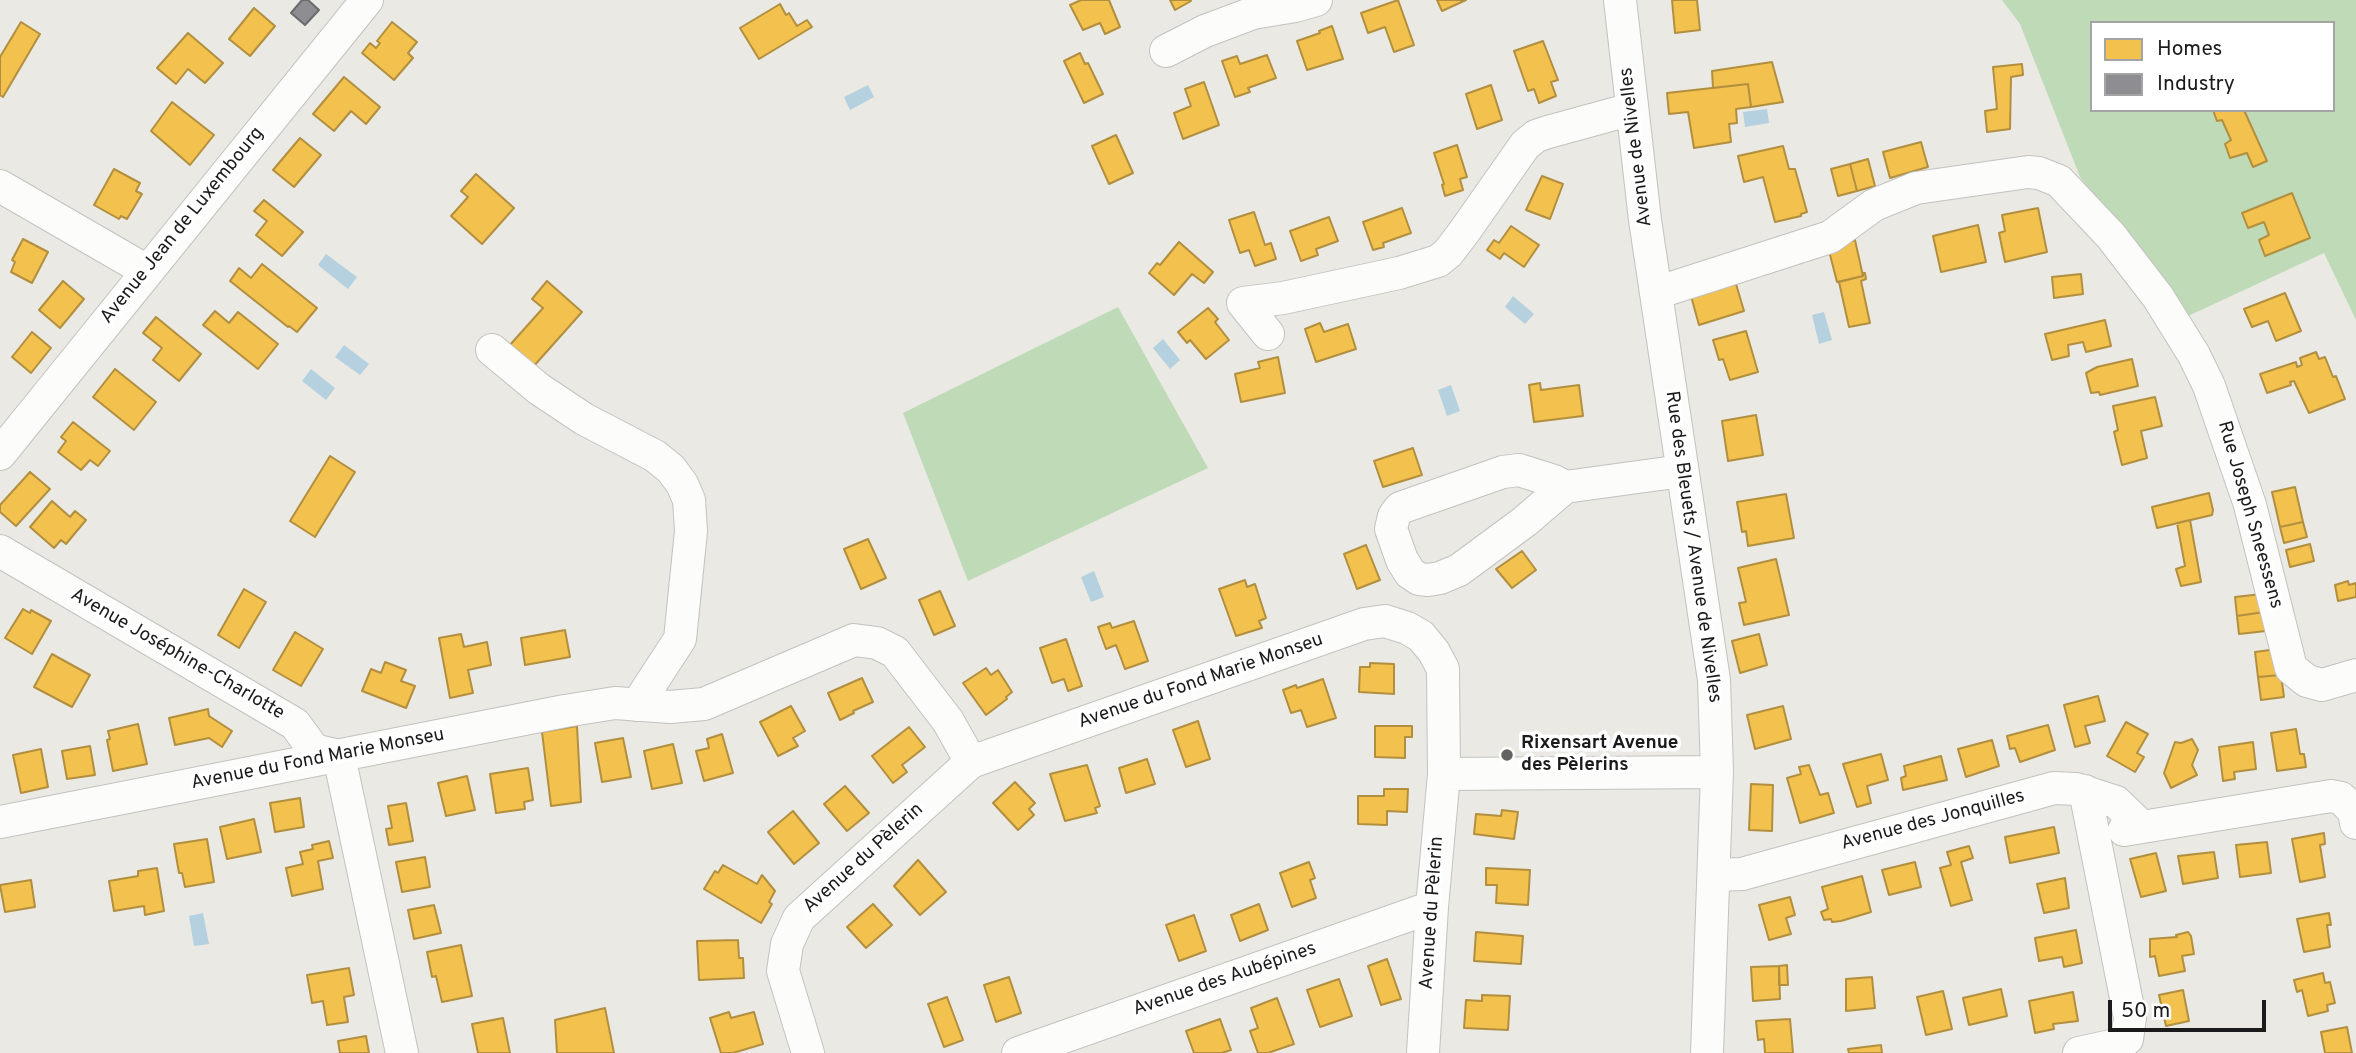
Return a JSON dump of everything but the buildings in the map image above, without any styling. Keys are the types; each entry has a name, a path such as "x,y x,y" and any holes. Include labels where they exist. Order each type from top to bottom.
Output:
{"street":[{"name":"Avenue Jean de Luxembourg","path":"0,454 367,0"},
{"path":"1166,51 1205,31 1253,13 1316,0"},
{"name":"Avenue de Nivelles","path":"1620,0 1656,293"},
{"path":"1268,334 1243,303 1283,298 1399,273 1438,261 1464,232 1525,145 1536,136 1632,109"},
{"name":"Rue Joseph Sneessens","path":"1656,293 1830,236 1874,205 1916,188 2028,172 2039,173 2059,181 2111,236 2158,297 2194,355 2209,386 2250,505 2291,668 2307,681 2322,685 2356,675"},
{"path":"0,186 146,271"},
{"name":"Rue des Bleuets / Avenue de Nivelles","path":"1656,293 1714,680 1717,772 1707,1053"},
{"path":"492,350 539,389 584,419 655,456 682,484 689,500 691,531 680,639 637,705"},
{"path":"1565,487 1520,470 1503,472 1408,503 1400,508 1391,529 1402,560 1410,572 1419,579 1440,578 1459,570 1565,487 1682,471"},
{"name":"Avenue Joséphine-Charlotte","path":"0,551 295,724 314,750 340,755"},
{"name":"Avenue du Fond Marie Monseu","path":"0,822 565,711 615,703 670,707 704,704 855,640 877,643 895,652 948,721 971,761 1364,624 1385,621 1421,636 1443,668 1444,774"},
{"path":"340,755 402,1053"},
{"name":"Avenue du Pèlerin","path":"808,1053 783,971 787,944 799,918 971,761"},
{"path":"1444,774 1717,772"},
{"name":"Avenue du Pèlerin","path":"1423,1053 1444,774"},
{"name":"Avenue des Jonquilles","path":"1714,875 1742,874 2054,788 2085,791 2116,802 2142,827"},
{"path":"2079,1053 2120,1044 2127,1039 2130,1018 2085,791"},
{"path":"2093,839 2115,831 2331,796 2341,798 2348,805 2354,812 2356,823"},
{"name":"Avenue des Aubépines","path":"1018,1053 1432,907"}],"green space":[{"path":"2002,0 2356,0 2356,320 2324,253 2188,316 2080,177 2020,24"},
{"path":"1118,307 1208,468 968,581 903,413"}],"water":[{"path":"868,85 874,97 850,110 844,97"},
{"path":"1767,109 1769,123 1745,127 1743,112"},
{"path":"326,254 357,277 348,289 318,265"},
{"path":"1513,296 1534,314 1525,324 1505,307"},
{"path":"1824,312 1832,340 1819,344 1812,315"},
{"path":"1163,339 1180,360 1170,369 1153,348"},
{"path":"344,345 369,364 360,375 335,357"},
{"path":"311,369 335,388 326,400 302,381"},
{"path":"1451,385 1460,411 1447,416 1438,390"},
{"path":"1094,571 1104,597 1091,602 1081,577"},
{"path":"203,913 209,944 194,946 189,916"}],"place":[{"name":"Rixensart Avenue des Pèlerins","path":"1507,755"}]}
